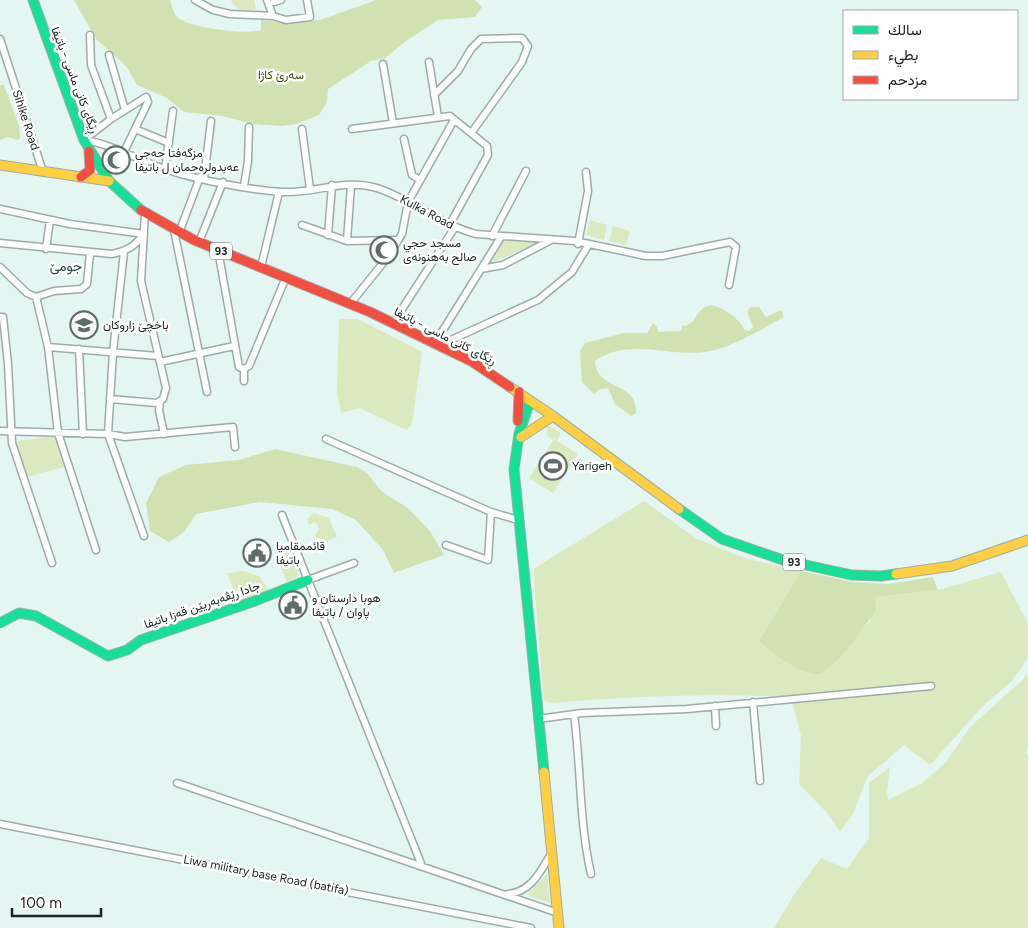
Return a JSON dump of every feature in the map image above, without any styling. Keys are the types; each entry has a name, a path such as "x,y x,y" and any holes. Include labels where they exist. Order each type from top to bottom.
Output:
{"main road":[{"name":"ڕێگای کانی ماسی - باتيفا","path":"33,0 84,140 108,182 144,213 199,242 393,323 489,371 708,530 737,546 783,560 852,575 882,576 952,566 1028,540"},
{"path":"80,177 89,174 91,169 89,149"},
{"path":"0,165 108,182"},
{"path":"519,392 520,438"},
{"path":"533,403 520,438 514,469 559,928"},
{"path":"520,438 552,416"},
{"name":"جادا رێڤه‌به‌ريێن قه‌زا باتيفا","path":"0,623 19,613 36,616 108,656 127,650 141,640 255,601 308,580"}],"street":[{"path":"195,0 213,10 273,16 286,20 310,17 307,0"},
{"path":"273,16 274,1"},
{"path":"90,35 91,65 110,119"},
{"path":"434,95 458,71 471,50 481,39 522,38 528,46 522,62 472,132"},
{"name":"Sihlke Road","path":"0,39 43,172"},
{"path":"109,55 124,110"},
{"path":"429,62 438,117"},
{"path":"384,64 393,123"},
{"path":"84,140 110,119 143,98 149,99 124,152"},
{"path":"165,169 173,111"},
{"path":"352,129 450,116 472,132 488,146 489,150 453,226 393,323"},
{"path":"207,392 177,232 202,178 211,120"},
{"path":"350,304 387,258 398,240 408,202 454,120"},
{"path":"244,186 248,161 249,127"},
{"path":"135,129 169,143"},
{"path":"302,129 310,189"},
{"path":"404,139 412,175 420,180"},
{"name":"Kulka Road","path":"84,140 97,142 165,169 202,178 279,192 351,185 378,188 453,226 476,234 589,244 646,256 662,256 730,242 736,247 736,254 729,285"},
{"path":"492,236 526,171"},
{"path":"578,243 588,191 586,172"},
{"path":"199,242 223,182"},
{"path":"347,242 351,185"},
{"path":"328,235 332,186"},
{"path":"261,267 279,192"},
{"path":"0,209 50,220 144,234"},
{"path":"144,213 141,281 166,388 164,399 160,401 158,410 164,434"},
{"path":"46,249 50,220"},
{"path":"302,225 347,242 398,240"},
{"path":"0,244 112,254 124,252 135,246 144,234"},
{"path":"438,344 501,237"},
{"path":"481,269 503,265 552,240"},
{"path":"438,344 538,300 572,272 589,244"},
{"path":"218,250 238,367 244,369"},
{"path":"124,252 113,352 108,434 144,536"},
{"path":"0,267 27,293 36,297 54,291 81,289 87,284 90,253"},
{"path":"244,369 249,366 286,277"},
{"path":"36,297 48,346 58,433 96,550"},
{"path":"0,317 3,317 7,355 13,432 12,444 52,563"},
{"path":"48,346 113,352 159,359 234,346"},
{"path":"79,349 82,434"},
{"path":"244,369 244,380"},
{"path":"110,399 160,401"},
{"path":"0,431 108,434 125,438 233,426 235,447"},
{"path":"326,439 491,512 518,520"},
{"path":"446,545 488,560 491,512"},
{"path":"282,515 422,866"},
{"path":"308,580 354,564"},
{"path":"538,719 574,714 715,706 930,686"},
{"path":"754,702 760,781"},
{"path":"715,706 716,726"},
{"path":"574,714 580,761 582,810 591,874"},
{"path":"177,783 558,913"},
{"name":"Liwa military base Road (batifa)","path":"0,824 531,928"},
{"path":"506,894 515,894 530,885 551,854"}],"green space":[{"name":"سەرێ کاژا","path":"74,0 170,0 176,16 185,22 206,28 244,32 261,30 261,20 285,23 320,20 376,0 475,0 482,7 475,17 438,20 406,41 385,58 371,61 328,89 327,102 319,115 296,124 282,126 253,124 222,116 184,112 167,98 137,85 126,66 96,39"},
{"path":"231,0 254,0 256,10 240,10"},
{"path":"0,85 4,85 19,126 20,138 17,140 8,137 0,140"},
{"path":"590,220 607,225 604,240 586,235"},
{"path":"613,226 630,231 626,245 609,241"},
{"path":"504,240 543,241 491,263"},
{"path":"711,305 731,314 745,330 749,331 753,327 747,311 751,307 759,307 766,317 781,310 784,317 742,340 715,350 685,353 639,349 623,350 595,361 597,371 602,377 631,396 635,403 636,413 631,416 615,404 608,388 600,389 594,394 582,382 580,351 585,343 624,333 647,333 653,323 657,327 658,332 681,331 682,326 691,323 701,310"},
{"path":"339,319 358,319 422,352 412,424 407,430 359,408 341,413 337,391"},
{"path":"548,425 561,433 557,440 554,438 552,440 546,434 548,431 545,427"},
{"path":"55,436 64,467 26,477 16,441"},
{"name":"Yarigeh","path":"554,439 578,454 553,493 529,478"},
{"path":"275,449 357,467 367,473 381,491 408,508 430,531 444,555 394,573 383,550 356,520 332,509 260,502 196,514 184,532 169,542 150,531 146,503 159,477 186,465 239,460"},
{"path":"644,501 697,539 748,559 801,571 759,641 842,656 860,630 870,622 875,597 938,590 1001,572 1028,624 1028,658 1011,682 982,707 930,765 904,745 867,777 853,814 840,832 828,814 799,784 801,736 791,697 702,695 554,703 544,701 533,569"},
{"path":"314,513 329,518 337,537 315,547 319,538 314,536 319,529 316,522 309,525 307,519"},
{"path":"286,545 299,576 287,582 278,560 285,553"},
{"path":"243,571 259,576 269,591 239,603 227,573"},
{"path":"801,571 853,582 888,584 933,577 938,590 875,597 876,611 842,656 820,674 811,673 787,663 759,641"},
{"path":"1028,675 1028,748 1025,753 1028,755 1028,928 774,928 795,893 821,858 847,869 869,838 869,783 890,767 888,800 922,783 946,762 970,727"},
{"path":"547,873 550,903 528,895"}],"traffic: fast":[{"path":"33,0 84,140 109,181 141,210"},
{"path":"530,401 519,434 514,469 544,772"},
{"path":"679,509 722,539 783,560 852,575 881,576 896,574"},
{"path":"0,623 19,613 36,616 108,656 127,650 141,640 255,601 308,580"}],"traffic: slow":[{"path":"0,165 109,181"},
{"path":"510,387 553,416 679,509"},
{"path":"521,437 553,416"},
{"path":"896,574 952,566 1028,540"},
{"path":"544,772 559,928"}],"traffic: jam":[{"path":"81,177 90,170 89,151"},
{"path":"141,210 194,240 370,312 471,361 510,387"},
{"path":"518,421 519,392"}],"place":[{"name":"مزگەفتا حەجی عەبدولرەحمان ل باتیفا","path":"116,160"},
{"name":"مسجد حجي صالح بەھنونەی","path":"384,250"},
{"name":"باخچێ زاروکان","path":"84,325"},
{"name":"Yarigeh","path":"553,466"},
{"name":"قائممقاميا باتيفا","path":"257,553"},
{"name":"هوبا دارستان و پاوان / باتيفا","path":"293,605"}],"district":[{"name":"جومێ","path":"66,266"}]}
